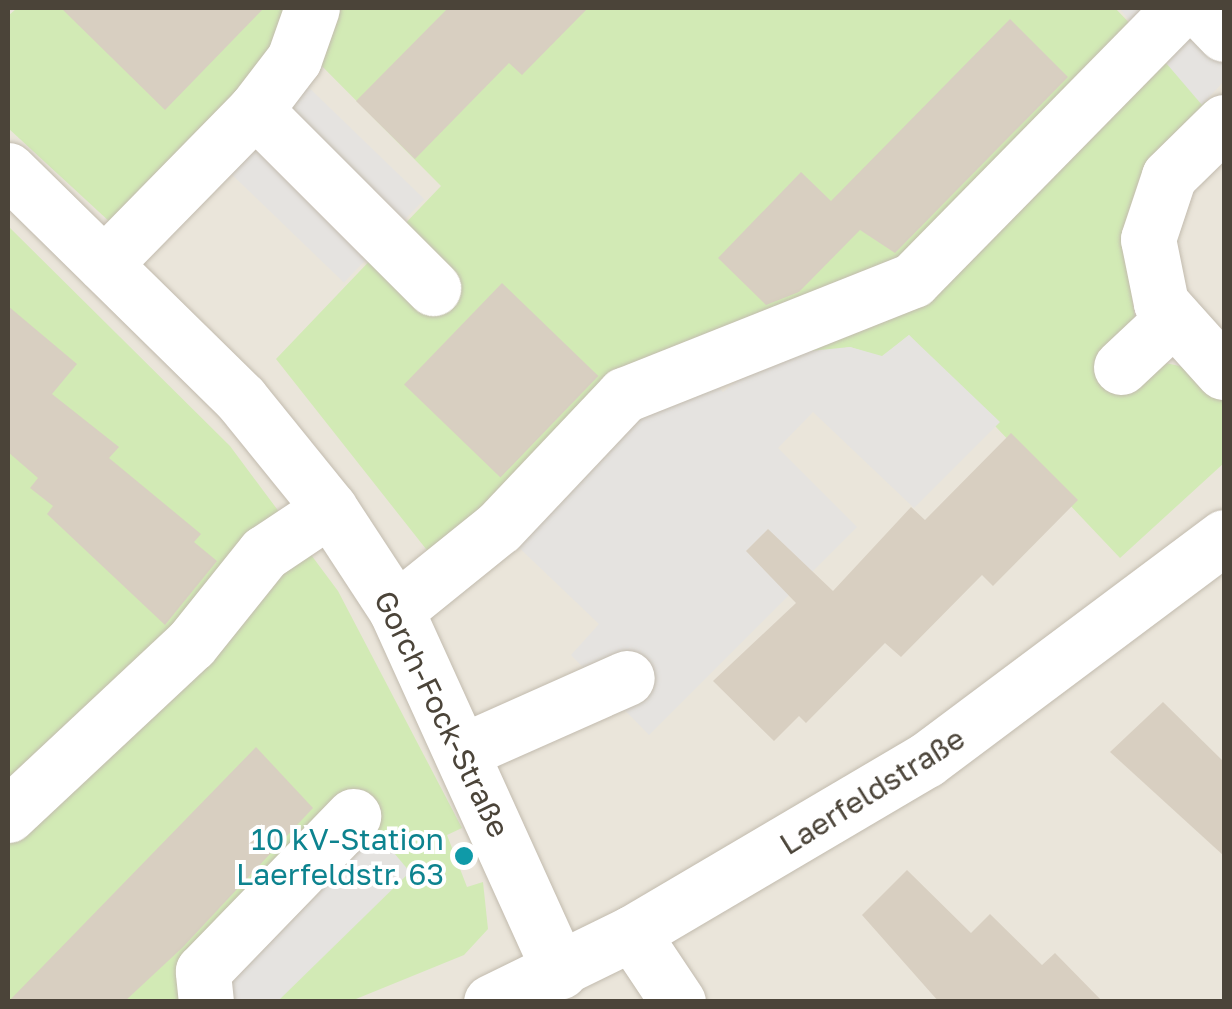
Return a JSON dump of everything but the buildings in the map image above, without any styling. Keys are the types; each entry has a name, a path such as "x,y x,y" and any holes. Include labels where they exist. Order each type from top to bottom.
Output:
{"street":[{"path":"104,264 255,110 294,58 312,8"},
{"path":"396,610 499,528 624,394 913,280 1180,8"},
{"path":"1199,8 1224,34"},
{"path":"255,110 433,288"},
{"path":"1223,372 1171,320 1148,239 1168,176 1224,122"},
{"name":"Gorch-Fock-Straße","path":"8,170 240,398 330,508 396,610 465,750 560,971"},
{"path":"1122,367 1171,320"},
{"path":"8,815 192,644 264,554 330,508"},
{"name":"Laerfeldstraße","path":"491,1002 632,933 926,760 1224,537"},
{"path":"465,750 627,678"},
{"path":"206,1002 203,970 353,816"},
{"path":"632,933 678,1002"}],"shaded area":[{"path":"8,8 1224,8 1224,1001 8,1001"},
{"path":"1119,8 1224,8 1224,81 1202,105"},
{"path":"300,79 424,199 344,283 219,162"},
{"path":"909,335 1000,422 914,508 813,412 778,448 857,527 649,735 571,655 599,624 510,539 660,386 705,373 723,392 769,355 850,347 882,356"},
{"path":"347,797 410,872 278,1001 229,1001 190,961"}],"green space":[{"path":"17,8 1115,8 1214,111 1124,242 1135,318 1157,361 1224,376 1224,463 1120,558 909,335 882,357 850,347 665,381 456,587 276,359 441,186 291,35 111,223 8,128 8,16"},
{"path":"8,226 230,446 338,591 462,828 447,835 467,887 483,882 488,929 464,955 351,1001 8,1001"}],"place":[{"name":"10 kV-Station Laerfeldstr. 63","path":"464,856"}]}
